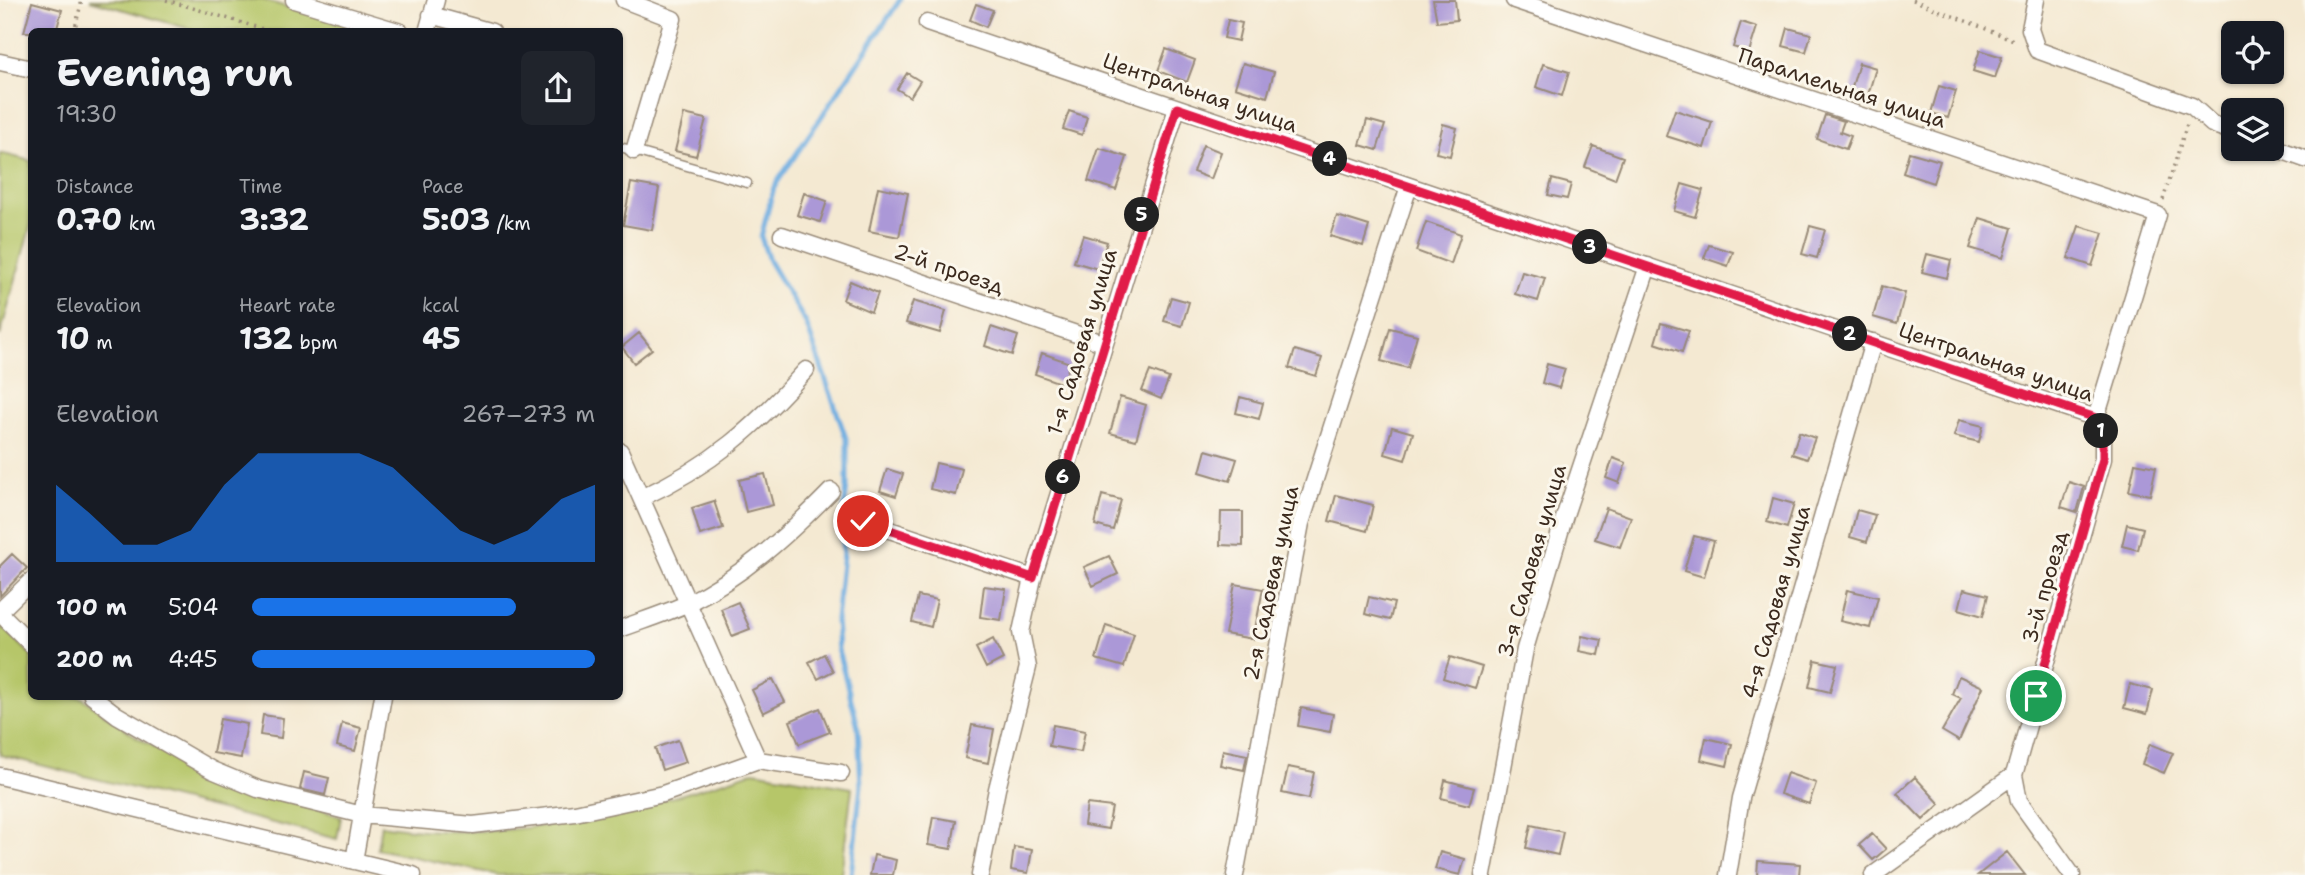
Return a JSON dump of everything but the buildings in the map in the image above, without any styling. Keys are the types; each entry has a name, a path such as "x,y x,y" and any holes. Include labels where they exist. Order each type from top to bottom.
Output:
{"street":[{"path":"294,0 388,28"},
{"path":"624,0 673,19 627,149"},
{"name":"Параллельная улица","path":"1514,0 2158,215"},
{"path":"2036,0 2030,29 2037,50 2192,106 2213,124 2221,127"},
{"path":"428,28 434,7 483,28"},
{"name":"Центральная улица","path":"927,23 2096,418"},
{"path":"0,62 28,68"},
{"name":"1-я Садовая улица","path":"980,875 997,789 1028,667 1021,632 1033,578 1177,108"},
{"path":"2284,151 2305,159"},
{"name":"2-я Садовая улица","path":"1235,875 1301,523 1409,186"},
{"path":"2096,418 2158,215"},
{"name":"2-й проезд","path":"782,236 1103,343"},
{"name":"3-я Садовая улица","path":"1483,875 1525,649 1565,515 1648,266"},
{"name":"4-я Садовая улица","path":"1728,875 1741,799 1873,342"},
{"path":"640,498 708,461 761,421 806,370"},
{"name":"3-й проезд","path":"2014,775 2103,459 2103,435 2096,418"},
{"path":"623,457 758,760"},
{"path":"623,628 687,603 784,539 831,491"},
{"path":"863,521 1033,578"},
{"path":"28,584 0,612 28,641"},
{"path":"97,700 117,715 212,770 258,789 362,815 473,825 575,813 663,794 758,760 841,773"},
{"path":"354,861 382,700"},
{"path":"1873,875 2014,775 2019,800 2072,875"},
{"path":"0,776 413,875"}],"lane":[{"path":"627,149 747,183"}],"path":[{"path":"75,28 82,0"},
{"path":"166,0 260,28"},
{"path":"1913,0 2037,50"},
{"path":"2158,215 2192,106"}],"green space":[{"path":"90,0 263,0 359,28 187,28"},
{"path":"0,153 28,160 28,235 0,336"},
{"path":"0,624 28,652 28,700 85,700 138,738 174,757 341,817 337,839 0,755"},
{"path":"754,771 852,788 841,875 498,875 377,849 381,825 476,831 570,822 663,800"}],"waterway":[{"path":"851,875 861,785 858,726 838,650 836,620 843,554 841,531 847,487 847,441 806,323 769,261 761,237 774,187 900,0"}],"route":[{"path":"863,521 1033,578 1153,178 1177,108 2096,418 2103,435 2103,459 2036,696"}]}
